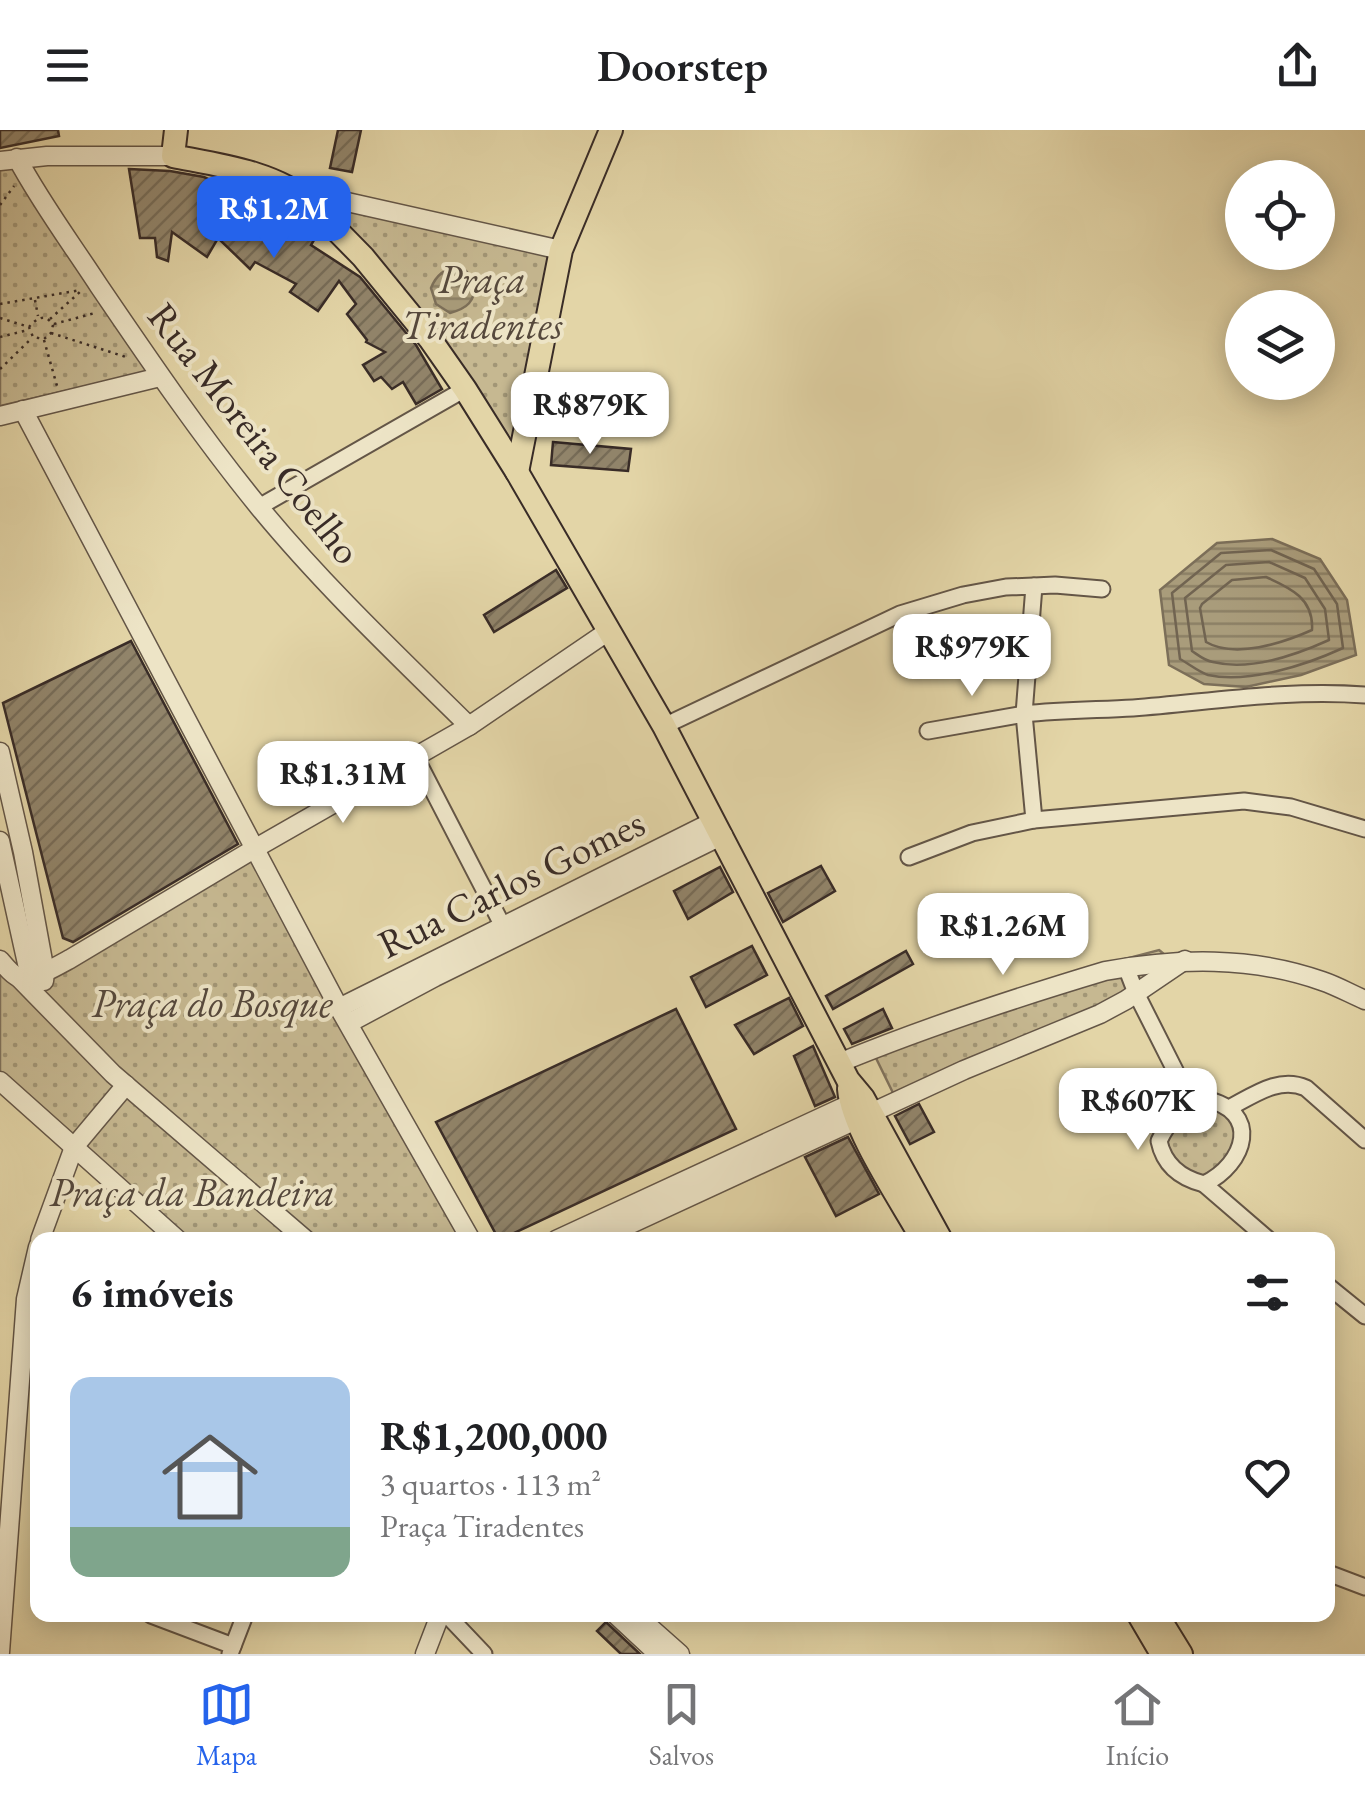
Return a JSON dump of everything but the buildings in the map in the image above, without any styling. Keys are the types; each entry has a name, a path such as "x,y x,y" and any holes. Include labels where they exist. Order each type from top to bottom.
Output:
{"main road":[{"path":"176,130 173,156 259,176 296,191 391,290 466,389 664,726 855,1096 919,1232"},
{"path":"517,472 561,250 603,132"},
{"path":"855,1096 936,1232"},
{"path":"1143,1622 1162,1654"},
{"path":"1161,1622 1181,1654"}],"street":[{"path":"14,164 103,155 173,156"},
{"name":"Rua Moreira Coelho","path":"14,164 155,379 295,549 469,726"},
{"path":"296,191 561,250"},
{"path":"0,416 155,379"},
{"path":"260,507 466,389"},
{"path":"23,410 344,1016 466,1232"},
{"path":"664,726 900,614 1006,587 1055,585 1102,590"},
{"path":"1034,586 1024,714 1034,820"},
{"path":"31,976 116,933 254,849 416,758 610,630"},
{"path":"928,731 1024,714 1132,708 1247,695 1365,694"},
{"path":"0,752 23,852 31,976 43,1002"},
{"path":"416,758 506,934"},
{"path":"909,857 972,833 1034,820 1244,801 1291,807 1365,830"},
{"name":"Rua Carlos Gomes","path":"344,1016 718,828"},
{"path":"0,840 31,976 43,1002 126,1085 297,1232"},
{"path":"0,960 31,976"},
{"path":"573,1232 855,1096 1034,1040 1100,1014 1185,960"},
{"path":"610,1232 855,1096 911,1033 983,1008 1105,971 1185,960 1244,962 1274,968 1323,981 1365,1000"},
{"path":"1126,967 1192,1104"},
{"path":"0,1081 169,1232"},
{"path":"1229,1108 1283,1082 1296,1084 1306,1088 1365,1140"},
{"path":"42,1232 74,1147 126,1085"},
{"path":"1204,1184 1225,1172 1242,1144 1238,1118 1229,1108 1205,1099 1171,1120 1158,1141 1162,1155 1177,1172 1204,1184 1260,1232"},
{"path":"0,1652 30,1281"},
{"path":"1335,1292 1365,1316"},
{"path":"1335,1577 1365,1588"},
{"path":"167,1622 232,1650 242,1622"},
{"path":"425,1654 441,1622"},
{"path":"451,1622 484,1654"},
{"path":"626,1622 665,1651"},
{"path":"642,1622 665,1651"}],"path":[{"path":"0,205 14,164"},
{"path":"0,304 82,290 50,320"},
{"path":"34,298 38,318"},
{"path":"53,325 112,308"},
{"path":"0,318 29,329 33,337"},
{"path":"38,318 50,320 53,325 44,339"},
{"path":"0,337 29,329 38,318"},
{"path":"51,333 137,360 155,379"},
{"path":"33,337 44,339"},
{"path":"0,369 33,337"},
{"path":"44,339 62,402"}],"green space":[{"path":"16,163 157,377 100,383 0,406 0,165"},
{"name":"Praça Tiradentes","path":"311,203 560,251 517,471 485,420"},
{"name":"Praça do Bosque","path":"254,849 467,1232 297,1232 287,1224 282,1232 171,1232 0,1079 0,960 18,977 49,974"},
{"path":"1159,950 1177,965 1126,1000 895,1097 873,1052 1114,962"},
{"path":"1211,1101 1236,1122 1242,1144 1225,1172 1201,1180 1177,1172 1159,1143 1171,1119"}],"water":[{"path":"459,266 476,283 475,290 469,303 450,313 436,304 431,288 442,273"},
{"path":"1272,539 1320,559 1347,600 1356,655 1301,675 1246,687 1204,684 1169,665 1160,590 1217,543"}],"park label":[{"name":"Praça da Bandeira","path":"192,1192"}]}
